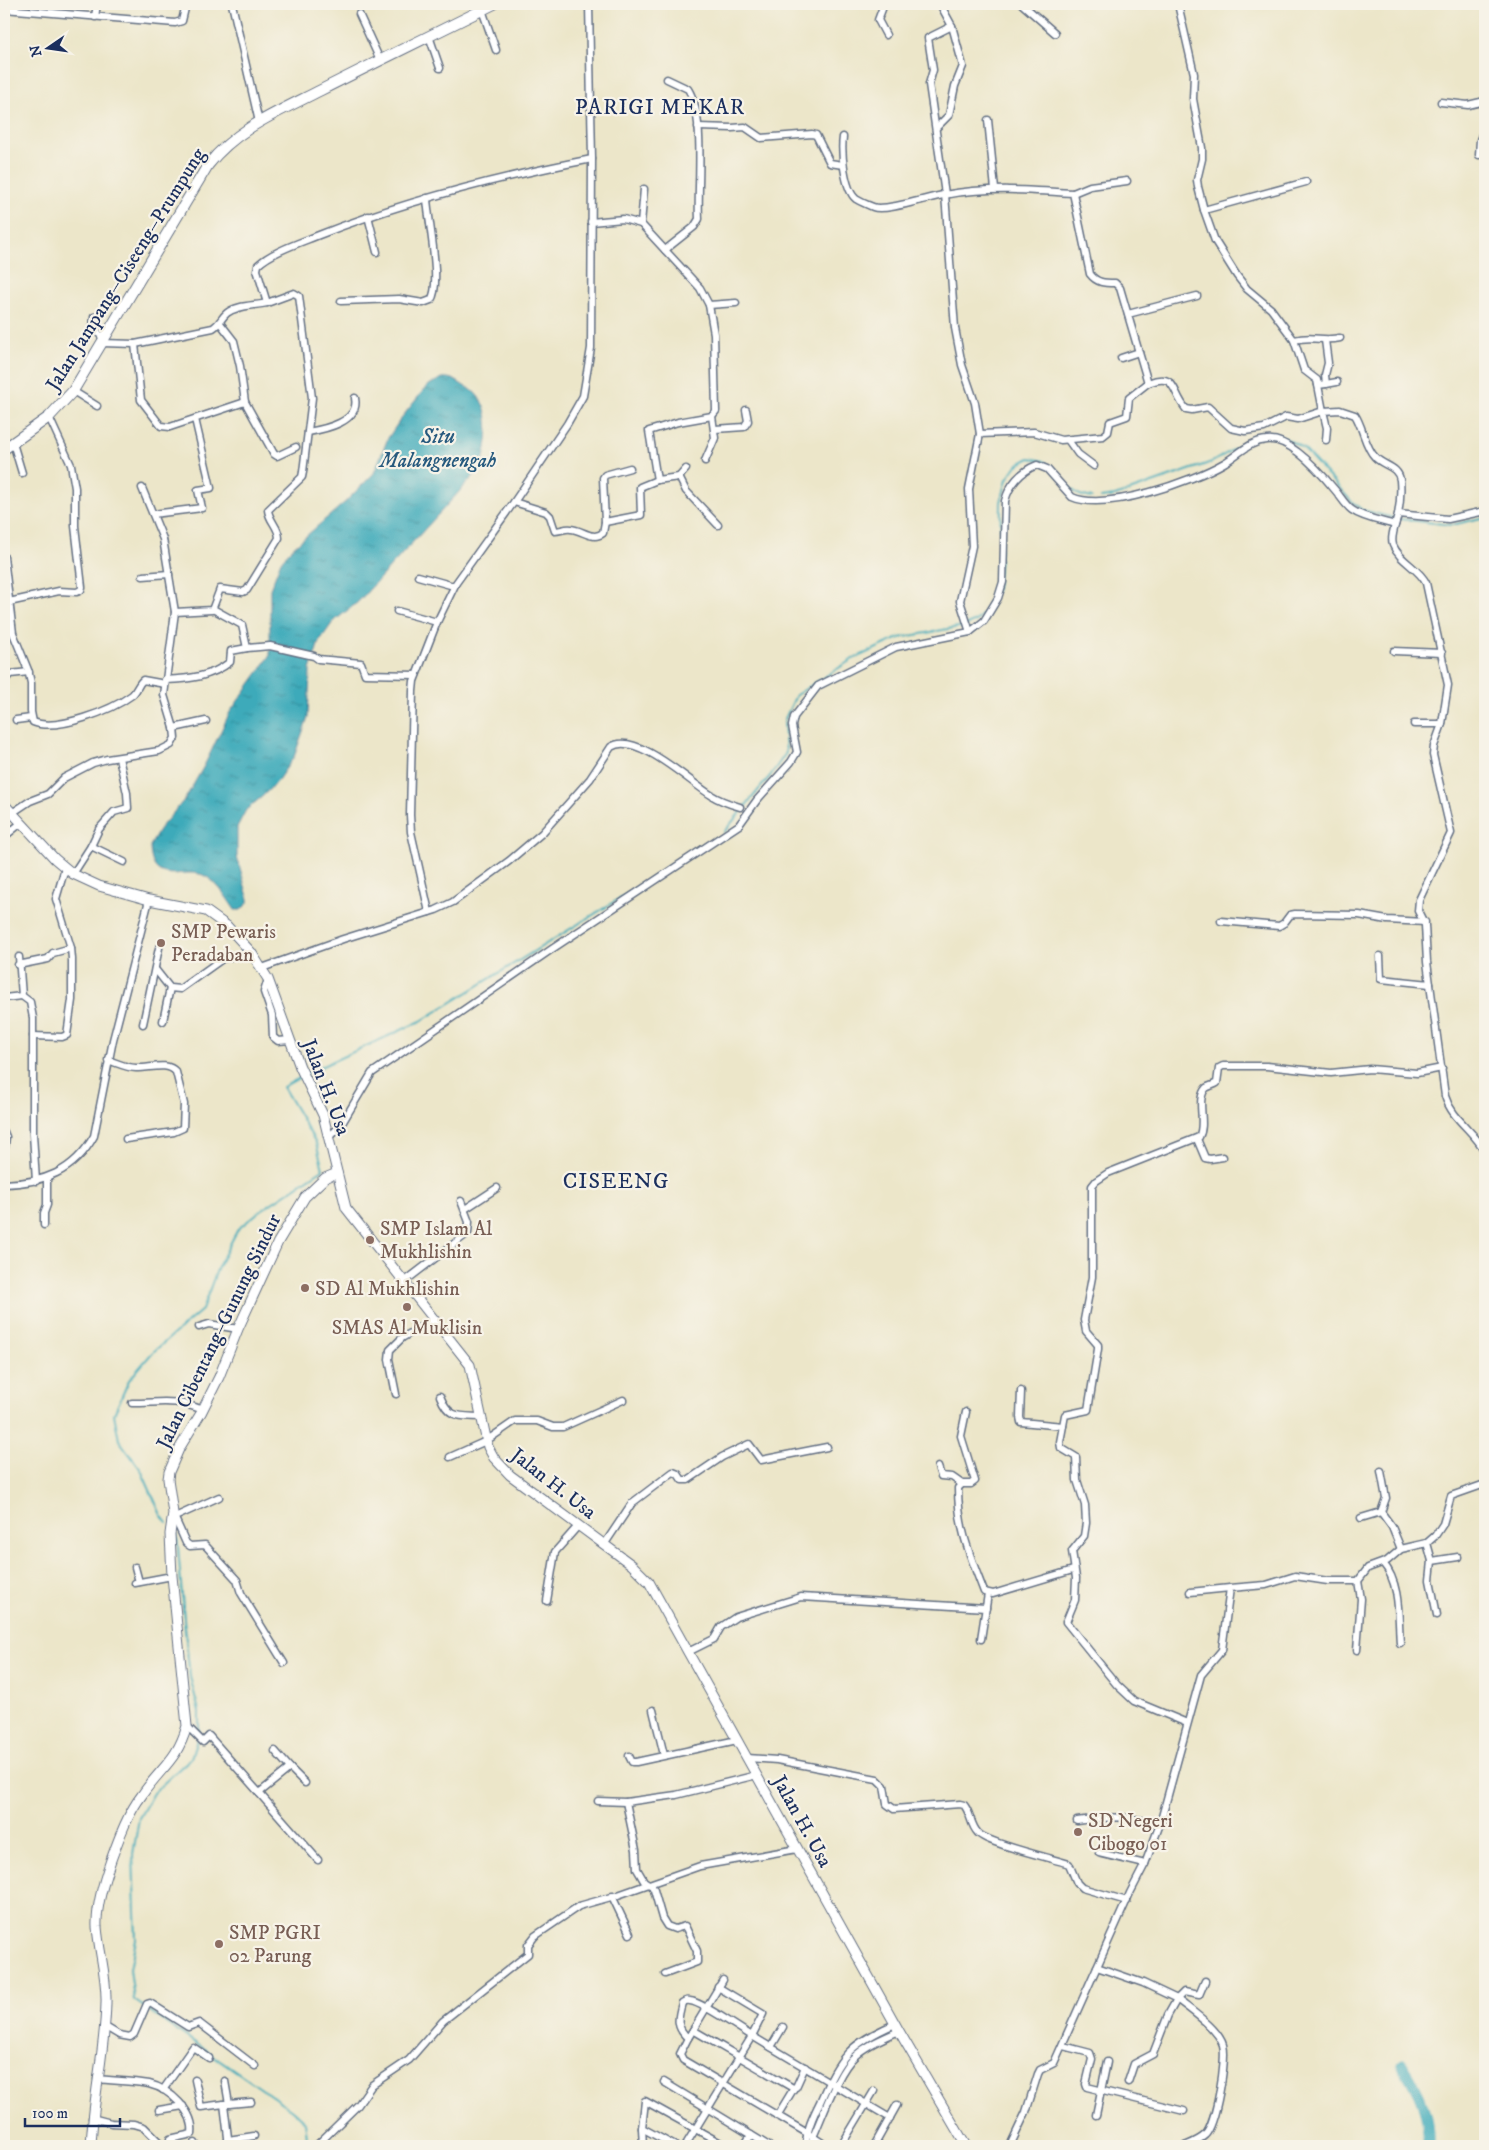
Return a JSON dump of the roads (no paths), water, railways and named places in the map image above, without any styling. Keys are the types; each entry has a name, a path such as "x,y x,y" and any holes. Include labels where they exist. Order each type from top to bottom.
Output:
{"main road":[{"name":"Jalan Jampang–Ciseeng–Prumpung","path":"8,446 49,417 72,391 208,165 234,138 259,122 430,36 482,7 494,4"}],"street":[{"path":"95,17 97,4"},
{"path":"4,9 179,22 184,19 186,4"},
{"path":"232,4 259,122"},
{"path":"429,912 411,832 410,815 413,691 416,675 454,586 514,502 571,418 583,396 591,348 592,158 589,4"},
{"path":"884,4 878,20 886,35"},
{"path":"936,128 949,115 955,86 963,66 952,26 940,4"},
{"path":"1022,4 1056,33"},
{"path":"1178,4 1194,74 1193,99 1202,148 1202,159 1197,180 1204,210 1215,241 1237,276 1247,288 1271,309 1294,340 1304,370 1316,378 1327,428 1326,440"},
{"path":"482,7 496,50"},
{"path":"359,14 380,60"},
{"path":"952,26 931,35 927,40 932,64 929,82 944,194 955,328 962,365 975,403 980,434 969,489 972,546 960,601 970,632"},
{"path":"430,36 440,68"},
{"path":"665,250 694,227 699,219 698,127 692,97 688,89 667,79"},
{"path":"1441,102 1468,105 1485,100"},
{"path":"988,120 995,189"},
{"path":"698,127 745,127 761,138 816,135 830,163 843,165"},
{"path":"1479,155 1480,140 1485,127"},
{"path":"843,137 843,165 854,196 875,208 944,194 995,189 1073,193 1090,186 1127,181"},
{"path":"267,303 257,270 259,264 298,243 368,216 427,198 528,171 592,158"},
{"path":"1204,210 1306,182"},
{"path":"641,224 644,189"},
{"path":"1073,193 1090,274 1094,279 1101,282 1118,284 1124,297 1148,383"},
{"path":"341,301 399,299 423,303 431,300 434,294 434,255 427,198"},
{"path":"368,216 377,252"},
{"path":"591,222 629,219 641,224 700,288 710,305 715,343 716,412 712,416 678,422 649,431 657,480"},
{"path":"94,317 93,326 103,342 135,344 208,330 220,323 230,311 267,303 294,293 298,294 305,333 306,356 312,394 306,459 302,477 268,510 270,518 280,534 278,541 247,590 244,592 220,589 213,609"},
{"path":"1128,314 1197,296"},
{"path":"710,305 736,303"},
{"path":"220,323 234,341 245,402 274,454 277,456 296,447"},
{"path":"1294,340 1311,337 1325,340 1340,338"},
{"path":"1325,340 1328,363 1325,375 1326,384"},
{"path":"135,344 141,400 158,423 167,428 245,402"},
{"path":"1121,358 1139,352"},
{"path":"980,434 1034,432 1053,439 1068,440 1107,434 1110,422 1128,416 1129,398 1148,383 1161,378 1168,381 1186,409 1192,410 1208,407 1231,428 1245,431 1264,428 1286,418 1298,418 1323,411 1348,412 1355,415 1375,457 1398,474 1400,488 1398,514 1392,541 1397,551 1423,575 1429,591 1448,685 1442,724 1434,746 1433,755 1451,833 1418,906 1420,916 1424,922 1430,984 1447,1104 1485,1152"},
{"path":"1318,385 1337,382"},
{"path":"72,391 97,406"},
{"path":"308,432 336,424 351,416 355,407 354,398"},
{"path":"715,429 744,427 748,421 746,410"},
{"path":"705,462 715,438 712,416"},
{"path":"9,602 59,591 77,592 82,587 75,526 75,488 71,465 67,452 49,417"},
{"path":"153,514 202,508 198,490 210,488 195,419"},
{"path":"329,1137 338,1130 372,1073 552,949 739,825 757,800 791,762 797,752 792,726 794,717 818,686 896,647 970,632 984,621 998,598 1003,582 1005,501 1007,493 1018,477 1037,465 1047,470 1077,500 1100,502 1115,500 1180,482 1223,463 1255,442 1271,439 1285,443 1306,460 1352,510 1395,525"},
{"path":"1068,440 1078,454 1094,466"},
{"path":"8,446 22,473"},
{"path":"514,502 546,512 550,516 555,531 572,529 589,535 599,535 603,533 605,522 603,478 606,475 630,468"},
{"path":"605,522 641,514 640,488 657,480 679,477 686,469"},
{"path":"679,477 686,491 718,525"},
{"path":"12,813 30,801 48,794 64,778 100,760 150,754 166,748 175,738 174,728 165,701 165,682 175,612 163,539 142,488"},
{"path":"1398,514 1448,519 1485,511"},
{"path":"4,557 13,633 29,672 32,692 31,718 36,723 47,724 91,717 133,694 143,680 165,682 190,679 219,671 230,662 231,651 247,648 270,646 314,656 318,659 361,663 365,674 416,675"},
{"path":"143,576 169,574"},
{"path":"418,576 454,586"},
{"path":"175,612 213,609 242,625 247,648"},
{"path":"397,611 437,622"},
{"path":"1394,651 1442,652"},
{"path":"4,681 10,674 29,672"},
{"path":"16,720 31,718"},
{"path":"174,728 206,721"},
{"path":"1414,724 1442,724"},
{"path":"262,968 343,939 429,912 465,895 509,862 542,833 590,779 611,747 616,744 622,743 643,749 713,796 740,807"},
{"path":"73,874 91,846 96,832 114,812 128,808 127,793 119,758"},
{"name":"Jalan H. Usa","path":"4,804 73,874 99,886 149,900 206,911 222,922 251,952 268,979 300,1067 323,1115 346,1208 470,1365 486,1441 494,1458 510,1475 632,1565 649,1582 897,2028 966,2146"},
{"path":"4,837 21,822"},
{"path":"91,846 124,862"},
{"path":"33,1036 62,1037 67,1035 72,1000 71,948 56,900 65,868"},
{"path":"4,1184 36,1181 55,1175 77,1158 94,1136 108,1060 124,990 149,900"},
{"path":"1221,921 1279,926 1290,915 1295,914 1359,915 1387,920 1424,922"},
{"path":"18,965 48,959 53,953 71,948"},
{"path":"142,1024 159,948"},
{"path":"170,988 182,988 216,962 251,952"},
{"path":"1380,956 1381,978 1430,984"},
{"path":"19,957 18,965 22,996"},
{"path":"155,969 170,988"},
{"path":"268,979 264,992 272,1015 273,1037 278,1041 290,1040"},
{"path":"163,1021 170,988"},
{"path":"4,998 22,996 30,1002 33,1018 33,1134 36,1181"},
{"path":"108,1060 137,1068 167,1066 172,1068 176,1072 184,1104 183,1128 174,1132 126,1139"},
{"path":"1187,1723 1134,1701 1117,1685 1068,1626 1066,1618 1075,1600 1076,1578 1072,1551 1086,1530 1086,1510 1077,1480 1076,1457 1061,1448 1063,1426 1067,1414 1082,1413 1088,1410 1098,1349 1098,1345 1086,1331 1084,1320 1092,1277 1092,1186 1108,1173 1197,1139 1203,1126 1202,1102 1204,1091 1217,1083 1219,1068 1223,1066 1266,1066 1331,1073 1370,1070 1417,1073 1442,1068"},
{"path":"4,1132 6,1137 4,1153"},
{"path":"1197,1139 1205,1158 1223,1157"},
{"name":"Jalan Cibentang–Gunung Sindur","path":"172,1576 170,1534 173,1517 168,1479 169,1472 179,1449 203,1410 219,1378 267,1263 304,1197 326,1178 337,1173"},
{"path":"44,1225 44,1213 48,1205 47,1178"},
{"path":"465,1209 497,1188"},
{"path":"404,1282 468,1233 469,1222 461,1201"},
{"path":"396,1394 388,1359 390,1350 402,1338 434,1320"},
{"path":"199,1327 209,1324 238,1329"},
{"path":"1021,1391 1021,1422 1063,1426"},
{"path":"440,1396 444,1407 454,1415 481,1417"},
{"path":"450,1457 486,1441 515,1421 537,1421 553,1427 563,1427 623,1400"},
{"path":"132,1403 183,1402 203,1410"},
{"path":"938,1467 940,1476 952,1477 962,1484 972,1484 975,1481 972,1465 961,1436 966,1412"},
{"path":"604,1544 632,1503 673,1472 678,1474 682,1480 688,1480 722,1457 748,1444 762,1460 827,1447"},
{"path":"1361,1518 1380,1512 1386,1498 1381,1471"},
{"path":"962,1484 958,1488 961,1529 965,1546 984,1592 988,1594"},
{"path":"1358,1650 1361,1599 1358,1581 1368,1568 1383,1563 1401,1549 1426,1543 1435,1536 1443,1524 1451,1496 1485,1484"},
{"path":"219,1497 173,1517 186,1543 190,1546 205,1545 237,1580 241,1592 284,1663"},
{"path":"1380,1512 1392,1527 1401,1549"},
{"path":"547,1601 554,1552 578,1526"},
{"path":"1426,1543 1432,1561 1430,1580 1436,1615"},
{"path":"1432,1561 1458,1557"},
{"path":"1383,1563 1392,1574 1395,1587 1400,1642"},
{"path":"91,2146 92,2118 106,2001 97,1926 102,1894 111,1860 140,1797 174,1758 187,1726 172,1576 137,1582 135,1566"},
{"path":"988,1594 1034,1583 1074,1570"},
{"path":"1190,1592 1266,1585 1296,1576 1328,1581 1358,1581"},
{"path":"1010,2146 1026,2112 1038,2074 1040,2070 1054,2064 1145,1864 1160,1824 1201,1675 1222,1650 1230,1588"},
{"path":"981,1639 988,1594"},
{"path":"688,1652 714,1639 721,1628 736,1617 801,1597 986,1608"},
{"path":"653,1710 664,1755"},
{"path":"187,1726 203,1742 209,1736 318,1860"},
{"path":"629,1756 632,1762 636,1762 737,1740"},
{"path":"275,1751 305,1783"},
{"path":"747,1758 777,1760 877,1779 884,1786 887,1804 894,1809 964,1805 974,1828 982,1836 1020,1850 1069,1864 1077,1883 1082,1888 1127,1901"},
{"path":"259,1794 290,1768"},
{"path":"598,1801 626,1802 676,1795 757,1775"},
{"path":"626,1802 636,1850 637,1870 644,1881 654,1890 662,1918 667,1926 675,1929 685,1926 698,1956 697,1962 665,1974"},
{"path":"1077,1821 1113,1816 1129,1816 1160,1824"},
{"path":"316,2146 358,2105 372,2084 409,2060 444,2020 528,1954 528,1945 543,1929 579,1906 700,1866 797,1849"},
{"path":"1099,1853 1145,1864"},
{"path":"612,1896 630,1934"},
{"path":"1097,1967 1143,1982 1177,1999 1215,2032 1223,2043 1225,2058 1214,2116 1207,2134 1185,2146"},
{"path":"723,1980 688,2038 680,2054 681,2057 826,2146"},
{"path":"1128,2082 1134,2064 1153,2054 1168,2015 1177,1999 1184,1992 1199,1995 1205,1981"},
{"path":"685,2146 763,2017 762,2012 718,1987"},
{"path":"688,2038 682,2033 677,2018 682,2003 692,2001 829,2080 836,2086 867,2102 890,2118"},
{"path":"104,2026 119,2035 130,2037 147,2004 153,2004 189,2027 199,2023 255,2066"},
{"path":"771,2047 783,2027"},
{"path":"806,2146 829,2080 845,2055 868,2036 897,2028"},
{"path":"812,2146 810,2135 854,2056 897,2028"},
{"path":"693,2030 794,2088"},
{"path":"1063,2046 1090,2053 1092,2059 1086,2086 1184,2111"},
{"path":"163,2090 193,2047 208,2058"},
{"path":"1096,2115 1107,2062"},
{"path":"778,2116 806,2067"},
{"path":"97,2079 150,2084 163,2090 187,2109 192,2120 192,2134 170,2139"},
{"path":"195,2080 201,2107 251,2102"},
{"path":"225,2081 229,2143 254,2136"},
{"path":"664,2082 769,2146"},
{"path":"841,2146 874,2091"},
{"path":"643,2146 644,2103 648,2101 726,2146"},
{"path":"874,2146 898,2105"},
{"path":"159,2110 183,2106"},
{"path":"92,2118 111,2123 134,2124 144,2127 163,2146"},
{"path":"642,2128 674,2146"},
{"path":"744,2146 751,2135"}],"water":[{"name":"Situ Malangnengah","path":"442,378 454,380 470,389 482,402 488,430 486,450 481,468 358,602 333,622 319,642 310,670 308,717 294,757 278,780 246,810 237,827 237,857 248,903 241,910 235,910 217,885 203,875 195,873 169,874 156,868 150,846 161,827 185,799 204,766 230,712 270,656 270,589 281,561 290,550 344,503 374,473 388,438 402,417 427,386"}],"waterway":[{"path":"1101,498 1115,496 1212,462 1264,433 1279,435 1303,448 1351,501 1362,510 1394,518"},
{"path":"724,832 770,776 786,753 784,721 796,695 853,659 899,638 964,626 976,621 984,613 997,588 1000,556 1001,502 1007,479 1017,465 1030,458 1044,461 1071,489 1080,495 1092,498"},
{"path":"1399,519 1452,525 1485,517"},
{"path":"305,1074 421,1021 666,870"},
{"path":"167,1523 161,1515 141,1470 119,1440 114,1414 129,1380 152,1353 202,1310 218,1267 238,1229 260,1211 323,1169 316,1143 283,1087 301,1077"},
{"path":"173,1531 177,1535 190,1677 199,1711 199,1735"},
{"path":"144,2007 134,2000 130,1969 136,1940 133,1854 139,1818 153,1793 191,1758 197,1740"},
{"path":"148,2010 292,2110 305,2122 308,2146"},
{"path":"1402,2065 1414,2084 1422,2103 1427,2124 1428,2146"}],"place":[{"name":"SMP Pewaris Peradaban","path":"161,943"},
{"name":"SMP Islam Al Mukhlishin","path":"370,1240"},
{"name":"SD Al Mukhlishin","path":"305,1288"},
{"name":"SMAS Al Muklisin","path":"407,1307"},
{"name":"SD Negeri Cibogo 01","path":"1078,1832"},
{"name":"SMP PGRI 02 Parung","path":"219,1944"}],"district":[{"name":"PARIGI MEKAR","path":"660,106"},
{"name":"CISEENG","path":"616,1180"}]}
